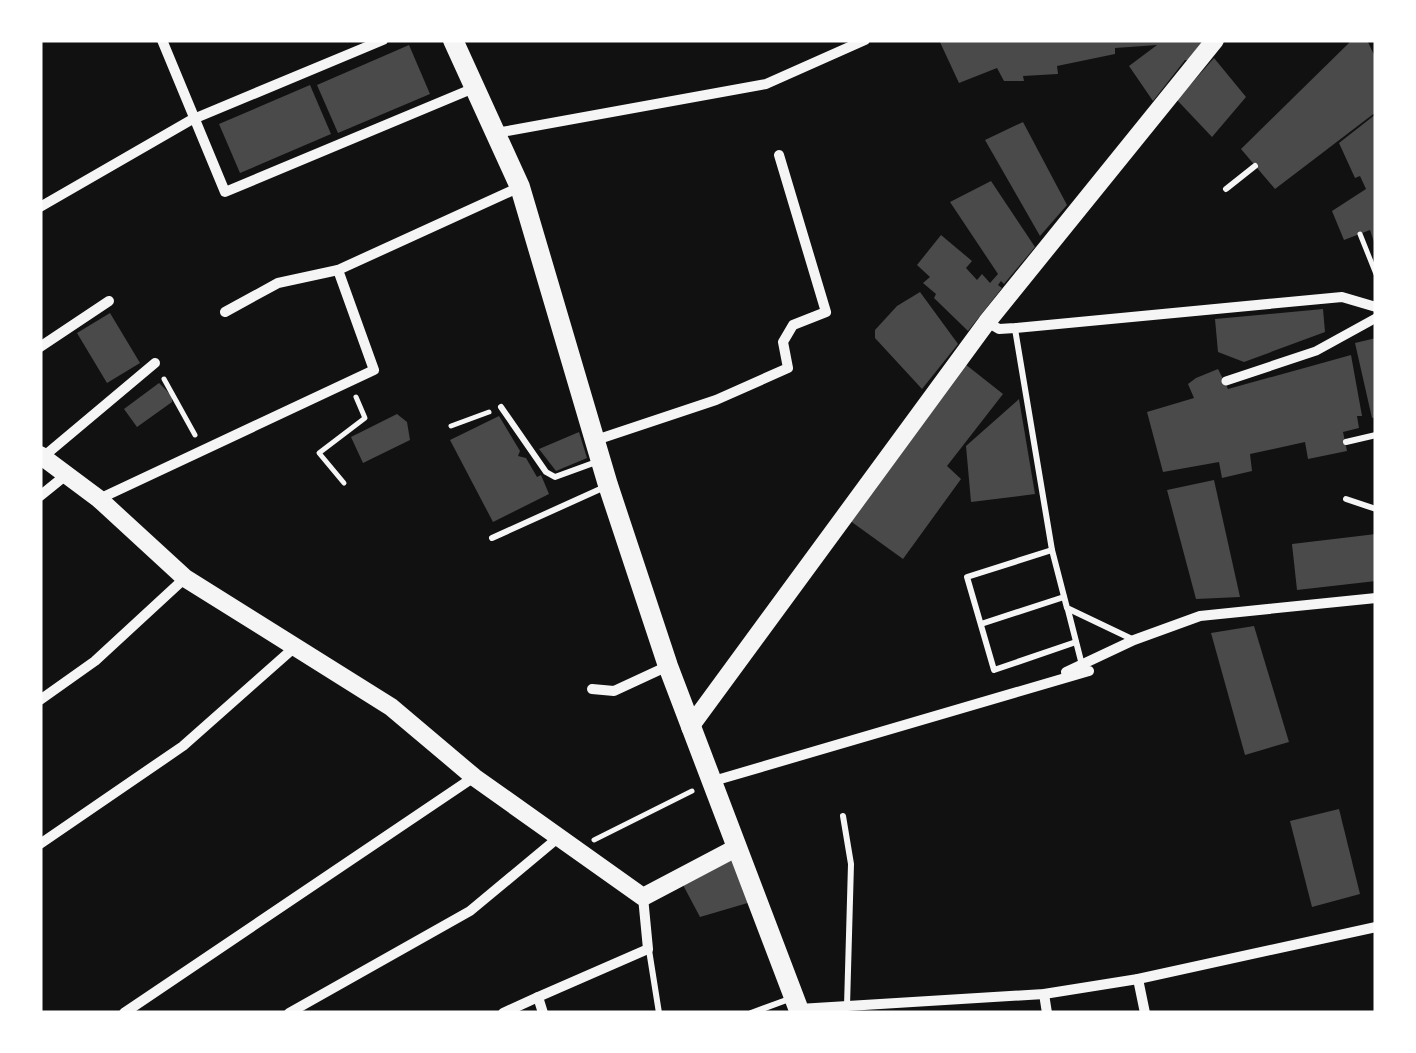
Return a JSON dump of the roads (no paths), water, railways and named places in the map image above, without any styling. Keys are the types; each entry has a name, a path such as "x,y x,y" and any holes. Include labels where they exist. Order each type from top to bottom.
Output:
{"main road":[{"path":"453,40 520,187 608,486 668,666 797,1007"}],"street":[{"path":"162,40 191,120 225,192 474,88"},
{"path":"40,206 191,120 383,40"},
{"path":"496,133 766,84 865,40"},
{"path":"690,726 986,322 1215,40"},
{"path":"598,450 788,368 783,342 793,325 826,312 780,155"},
{"path":"225,312 278,283 338,270 520,187"},
{"path":"98,499 374,370 338,270"},
{"path":"986,322 999,329 1015,328 1342,297 1376,306"},
{"path":"40,347 108,301"},
{"path":"1226,381 1316,351 1376,318"},
{"path":"156,363 42,456 98,499 185,578 391,708 474,777 644,897 648,949 503,1013"},
{"path":"40,496 66,475"},
{"path":"40,700 95,661 185,578"},
{"path":"709,782 1033,687 1086,668 1134,640 1200,616 1376,598"},
{"path":"40,844 183,746 296,646"},
{"path":"592,689 614,690 668,666"},
{"path":"124,1013 474,777"},
{"path":"290,1013 470,911 559,837"},
{"path":"644,897 663,891 736,848"},
{"path":"797,1007 1044,994 1138,979 1376,927"},
{"path":"1138,979 1145,1013"},
{"path":"1044,994 1047,1013"},
{"path":"538,997 543,1013"}],"lane":[{"path":"1226,189 1255,166"},
{"path":"1015,328 1052,550 1086,668"},
{"path":"501,407 546,472 554,477 598,450"},
{"path":"1346,442 1376,435"},
{"path":"492,538 608,486"},
{"path":"1346,499 1376,509"},
{"path":"1052,550 966,577 994,670 1076,642"},
{"path":"981,624 1064,598"},
{"path":"1067,608 1134,640"},
{"path":"843,816 852,892 848,1007"},
{"path":"648,949 659,1013"},
{"path":"751,1013 797,1007"}]}
